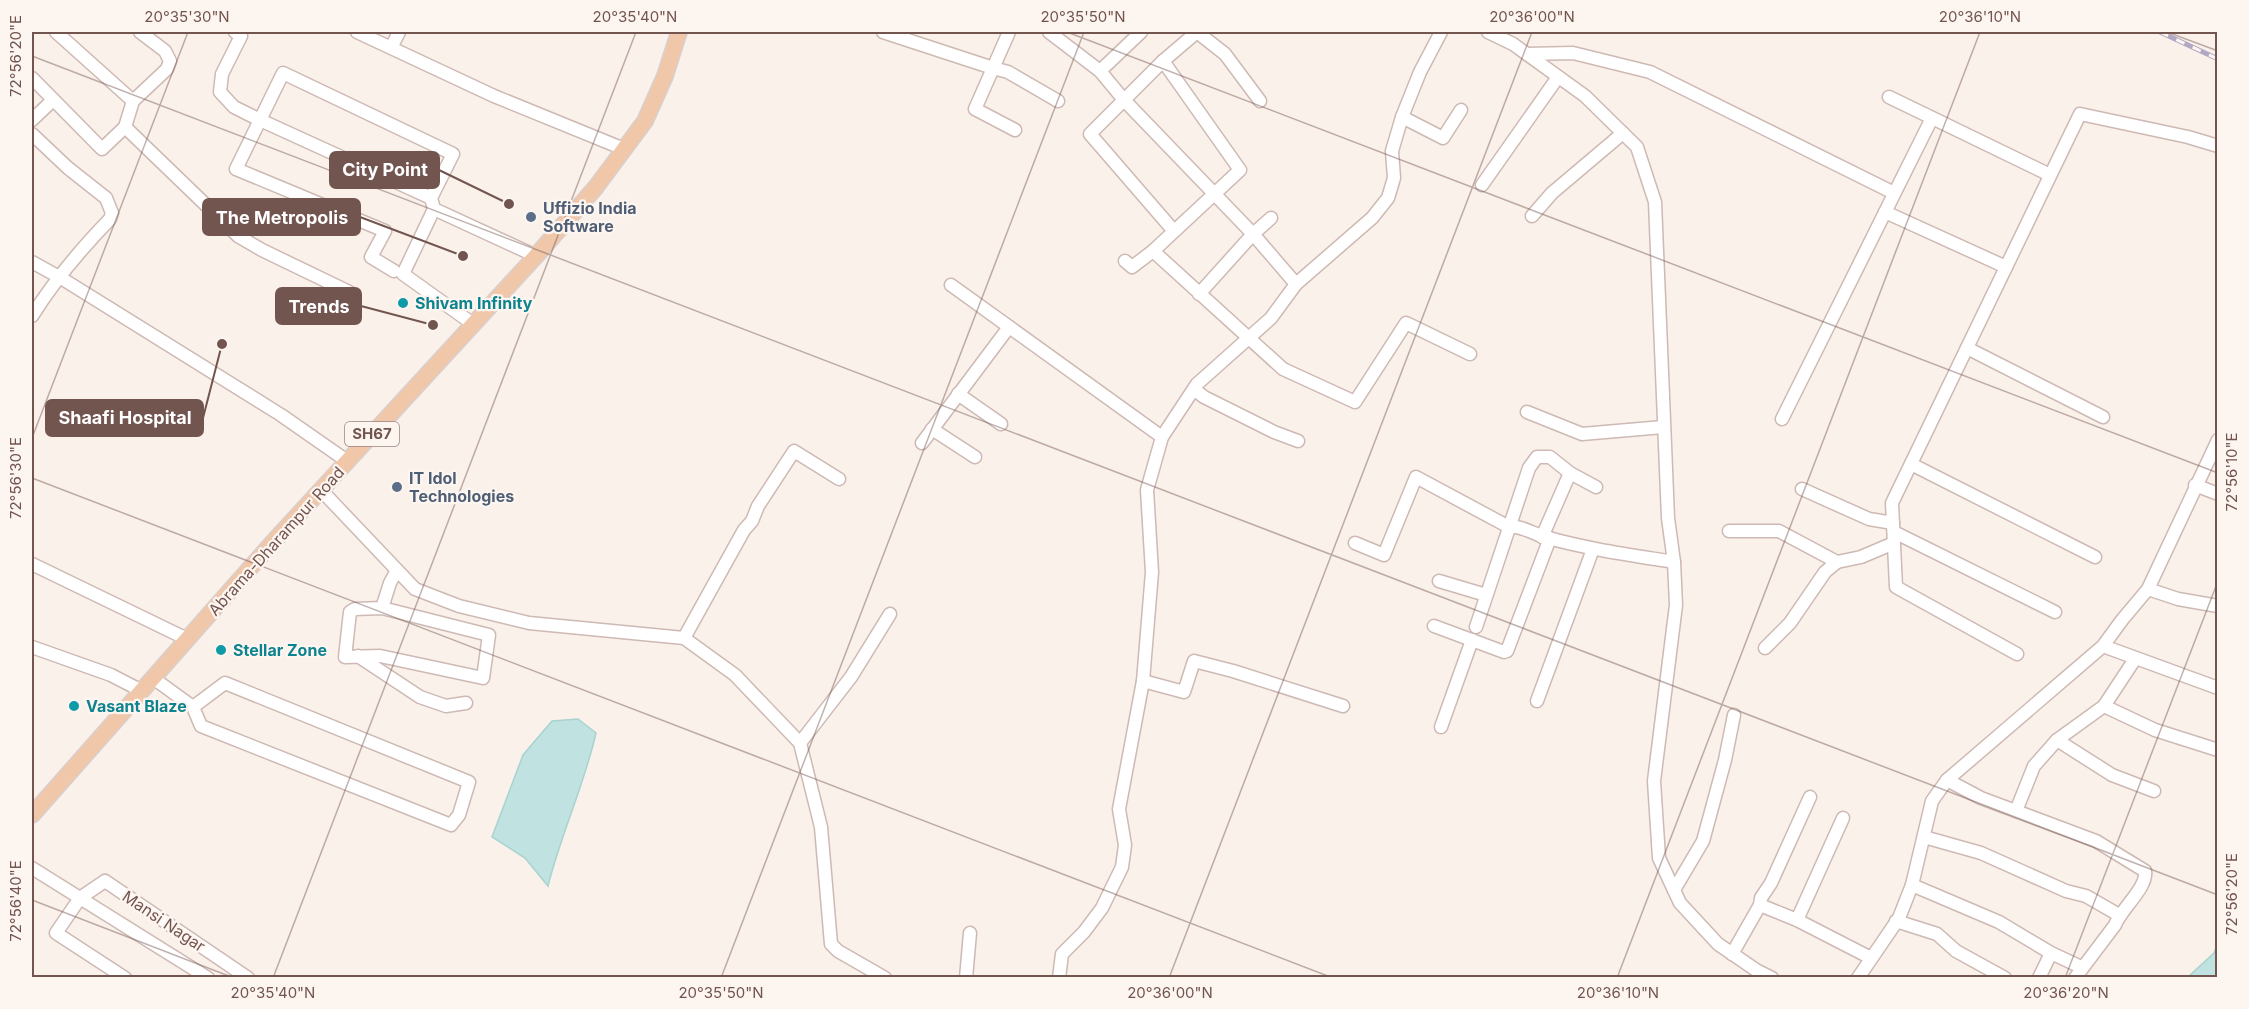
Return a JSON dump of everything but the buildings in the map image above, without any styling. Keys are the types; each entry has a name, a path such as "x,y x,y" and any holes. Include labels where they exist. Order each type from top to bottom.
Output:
{"main road":[{"name":"Abrama-Dharampur Road","path":"32,815 187,639 536,256 596,187 645,121 665,76 679,32"}],"street":[{"path":"56,32 133,101"},
{"path":"32,78 102,149 125,127 133,101 167,69 170,61 165,51 140,32"},
{"path":"235,32 241,36 222,74 220,92 234,107 536,256"},
{"path":"357,32 392,46 494,96 624,149"},
{"path":"392,46 399,32"},
{"path":"883,32 1008,72 1058,101"},
{"path":"1009,32 975,109 1015,130"},
{"path":"1100,71 1141,32"},
{"path":"1173,230 1090,134 1163,61 1197,32 1225,54 1260,101"},
{"path":"1059,978 1062,954 1084,932 1102,908 1122,867 1125,845 1119,810 1143,681 1152,572 1147,490 1162,437 1197,384 1250,339 1271,318 1296,284 1372,218 1388,198 1394,178 1392,151 1402,117 1420,72 1441,32"},
{"path":"1488,32 1513,44 1585,96 1637,147 1655,201 1668,518 1674,562 1676,605 1654,781 1659,858 1680,903 1718,944 1772,978"},
{"path":"1056,34 1100,71 1124,100 1253,234 1296,284"},
{"path":"1527,54 1573,53 1650,72 1894,192"},
{"path":"1125,261 1132,267 1153,251 1240,170 1163,61"},
{"path":"394,271 372,257 385,231 237,169 283,73 453,154 403,274 473,324"},
{"path":"1482,185 1558,77"},
{"path":"1889,97 2050,175"},
{"path":"32,120 53,100"},
{"path":"1402,117 1443,138 1461,110"},
{"path":"2017,654 1896,587 1893,503 2080,114 2217,146"},
{"path":"1782,419 1932,118"},
{"path":"125,127 238,236 349,292"},
{"path":"1532,216 1552,193 1623,134"},
{"path":"32,316 50,287 61,278 110,219 112,213 106,198 33,138"},
{"path":"1885,212 2006,267"},
{"path":"1199,294 1253,234 1271,218"},
{"path":"1153,251 1283,369 1354,402 1406,323 1470,354"},
{"path":"32,262 281,415 347,461"},
{"path":"951,285 1162,437"},
{"path":"922,443 1009,327"},
{"path":"1967,348 2103,417"},
{"path":"1195,390 1203,397 1274,432 1298,441"},
{"path":"958,394 1001,424"},
{"path":"1527,412 1582,434 1664,427"},
{"path":"932,429 975,457"},
{"path":"1858,978 1896,921 1912,885 1932,801 1947,780 2103,646 2148,589 2217,440"},
{"path":"684,638 744,530 752,521 758,506 794,451 839,479"},
{"path":"1476,627 1529,468 1537,457 1550,457 1569,472 1596,487"},
{"path":"1911,464 2095,557"},
{"path":"1434,626 1504,652 1507,651 1569,472"},
{"path":"1354,543 1384,555 1416,477 1509,527 1516,526 1546,538 1593,549 1674,562"},
{"path":"2195,485 2217,494"},
{"path":"1802,489 1869,519 2055,612"},
{"path":"321,490 415,589 459,606 529,623 684,638 735,675 800,743 821,827 831,944 838,951 885,978"},
{"path":"1729,531 1779,531 1837,562"},
{"path":"1765,648 1790,623 1825,572 1837,562 1861,557 1894,532"},
{"path":"1537,701 1593,549"},
{"path":"32,564 187,639"},
{"path":"382,608 397,570"},
{"path":"1439,581 1486,595"},
{"path":"2148,589 2217,606"},
{"path":"382,608 489,635 483,678 380,656 345,657 350,612 355,609 382,608"},
{"path":"800,743 828,710 890,614"},
{"path":"1441,727 1472,640"},
{"path":"2103,646 2217,688"},
{"path":"32,648 111,675 142,691"},
{"path":"358,657 420,697 446,706 466,703"},
{"path":"2016,811 2034,766 2057,740 2104,706 2134,659"},
{"path":"1143,681 1184,692 1194,661 1343,705"},
{"path":"153,678 193,707 201,726 451,825 464,803 469,782 225,683 193,707"},
{"path":"2104,706 2155,730 2217,750"},
{"path":"1674,890 1703,841 1725,760 1734,715"},
{"path":"2057,740 2112,775 2154,790"},
{"path":"1912,885 1999,922 2051,952 2078,972 2115,925 2119,915 2145,879 2145,871 2096,841 1981,798 1947,780"},
{"path":"1732,954 1760,905 1761,898 1810,797"},
{"path":"1797,920 1842,818"},
{"path":"1924,837 1981,853 2066,891 2086,896 2119,915"},
{"name":"Mansi Nagar","path":"32,868 208,978"},
{"name":"Mansi Nagar","path":"125,978 56,933 80,898 105,881 248,978"},
{"path":"1760,905 1797,920 1871,958"},
{"path":"1896,921 1937,934 1956,951 2005,978"},
{"path":"966,978 970,933"},
{"path":"2039,978 2051,952"}],"water":[{"path":"578,719 596,733 548,886 525,858 492,837 523,755 552,721"},
{"path":"2217,945 2217,977 2188,977 2214,953"}],"railway":[{"path":"2160,32 2218,59"}],"place":[{"name":"City Point","path":"509,204"},
{"name":"Uffizio India Software","path":"531,217"},
{"name":"The Metropolis","path":"463,256"},
{"name":"Shivam Infinity","path":"403,303"},
{"name":"Trends","path":"433,325"},
{"name":"Shaafi Hospital","path":"222,344"},
{"name":"IT Idol Technologies","path":"397,487"},
{"name":"Stellar Zone","path":"221,650"},
{"name":"Vasant Blaze","path":"74,706"}]}
